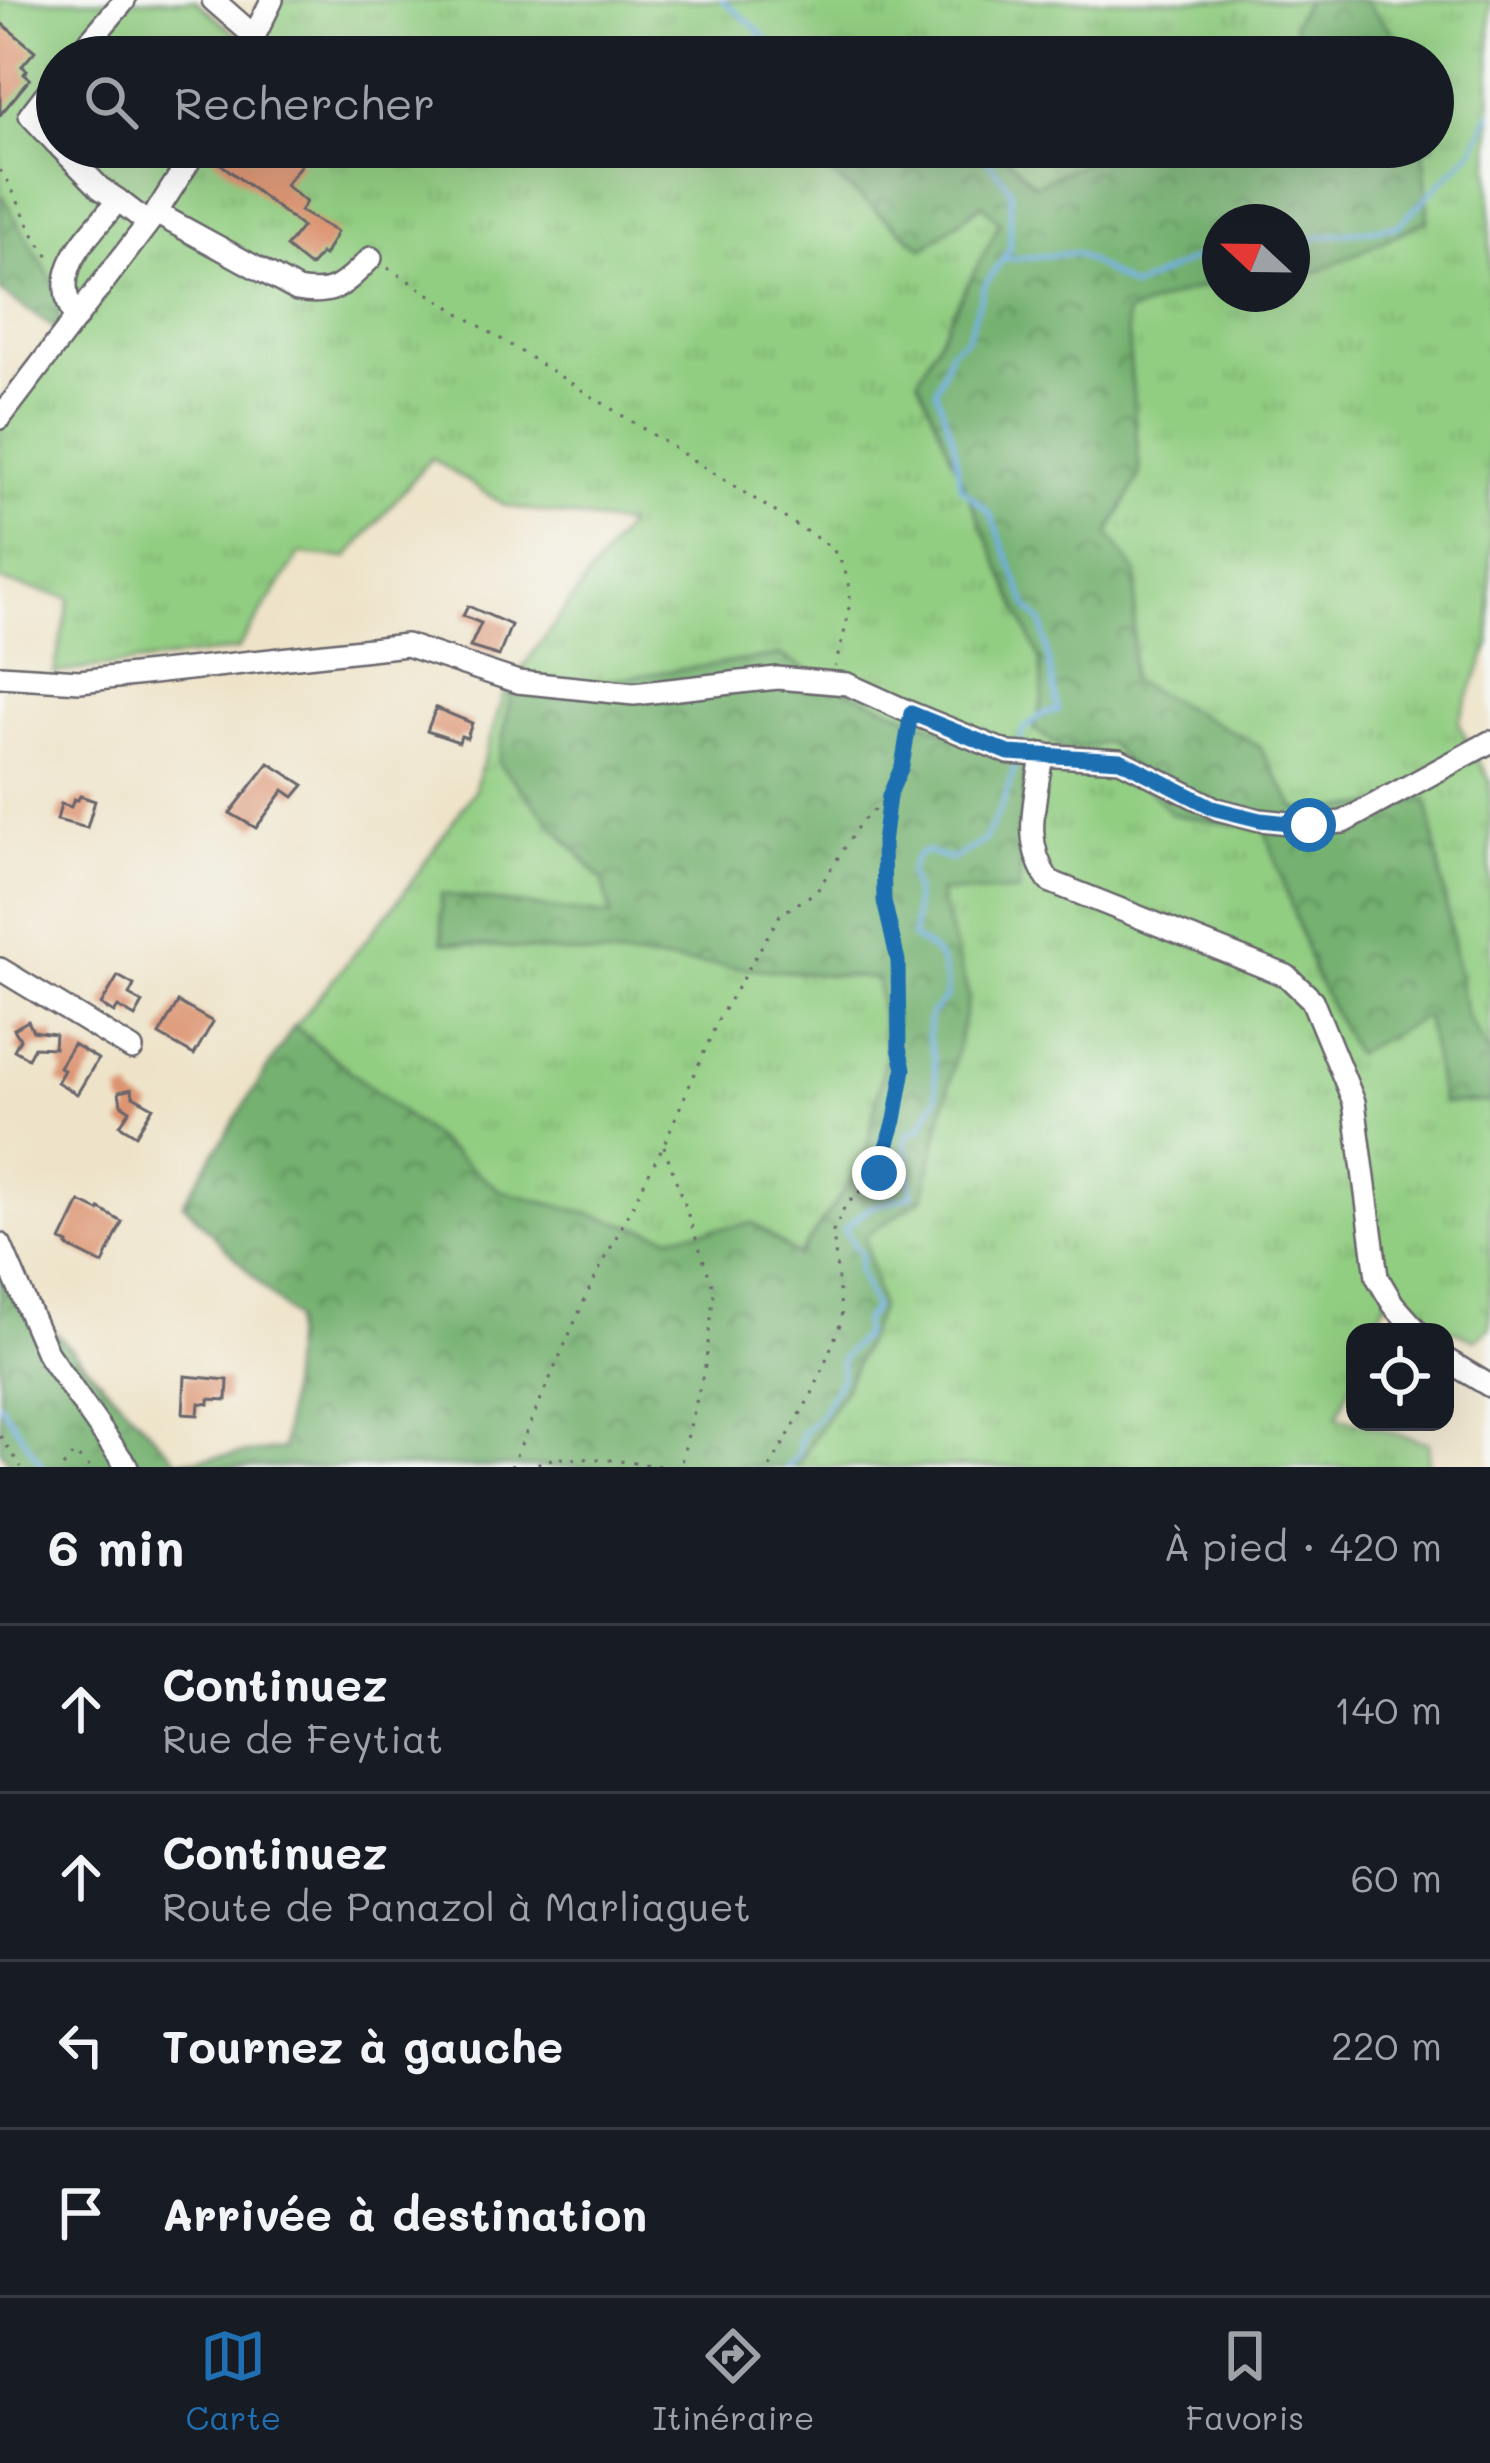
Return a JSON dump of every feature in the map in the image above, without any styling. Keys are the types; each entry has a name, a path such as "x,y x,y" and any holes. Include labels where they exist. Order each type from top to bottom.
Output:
{"street":[{"path":"212,0 254,36 272,0"},
{"path":"94,36 124,1"},
{"path":"80,168 118,200 297,290 322,294 345,282 371,258"},
{"path":"0,418 152,218 184,168"},
{"path":"76,319 68,301 66,271 118,200"},
{"path":"0,676 80,681 406,645 518,682 634,694 777,678 847,683 911,713 1027,754 1120,760 1216,809 1309,825 1343,821 1490,742"},
{"path":"1027,754 1031,837 1037,863 1049,881 1287,976 1312,1000 1354,1102 1377,1277 1410,1323"},
{"path":"0,969 132,1049"},
{"path":"0,1244 47,1353 127,1467"},
{"path":"1454,1364 1490,1386"}],"path":[{"path":"0,170 37,243 66,271"},
{"path":"371,258 831,547 845,565 850,590 848,618 831,682"},
{"path":"770,1467 814,1390 842,1320 833,1232 845,1206 879,1173 898,1103 904,1069 899,1048 898,961 884,901 883,843 889,796 902,766 911,713"},
{"path":"512,1467 588,1292 664,1144 718,1020 780,915 818,891 860,824 889,796"},
{"path":"664,1144 714,1290 706,1362 680,1467"},
{"path":"0,1436 21,1467"},
{"path":"63,1467 74,1453 89,1467"},
{"path":"526,1467 555,1458 668,1467"}],"green space":[{"path":"0,0 195,0 238,36 36,36 36,168 176,168 59,331 58,290 0,192"},
{"path":"264,0 1490,0 1490,644 1458,723 1490,781 1490,1327 1476,1340 1454,1331 1454,1323 1435,1323 1385,1302 1376,1323 1346,1323 1346,1396 1337,1417 1346,1420 1346,1431 1387,1431 1429,1443 1428,1467 727,1467 619,1331 295,1026 401,897 474,791 504,693 627,525 506,506 431,458 347,558 300,554 237,650 54,673 70,598 0,581 0,405 175,168 1454,168 1454,36 246,36"},
{"path":"1306,0 1364,0 1393,36 1296,36 1293,23"},
{"path":"824,168 1017,168 1034,185 1072,168 1425,168 1428,220 1310,276 1310,204 1202,204 1202,286 1126,314 1140,475 1109,533 1137,574 1131,680 1258,745 1296,809 1427,800 1466,1014 1490,1056 1490,1102 1442,1103 1426,1016 1355,1054 1316,978 1265,830 1171,814 1108,742 1064,750 1034,729 1043,698 1040,660 918,379 1000,223 982,204 923,249"},
{"path":"0,192 58,290 59,331 0,291"},
{"path":"780,655 845,690 1025,764 1019,892 939,892 969,997 923,1198 865,1236 880,1308 845,1388 796,1467 13,1467 0,1449 0,1240 39,1316 178,1461 283,1449 294,1319 183,1203 294,1026 499,1190 670,1236 754,1223 798,1256 864,1162 886,1052 877,979 442,942 441,894 611,916 603,881 498,763 511,694"}],"building":[{"path":"0,22 35,51 22,66 30,79 0,115"},
{"path":"226,168 298,168 285,185 306,202 300,211 337,232 324,256 310,267 286,247 302,227"},
{"path":"468,606 511,625 499,656 470,647 481,623 463,616"},
{"path":"436,708 472,723 467,738 461,736 459,742 427,731"},
{"path":"269,763 304,785 294,797 284,790 256,828 230,813"},
{"path":"80,796 95,801 87,828 57,820 61,804 71,807"},
{"path":"118,976 134,985 129,995 143,1003 135,1017 118,1007 114,1013 101,1005"},
{"path":"178,1002 213,1022 194,1055 159,1035"},
{"path":"28,1021 33,1031 55,1034 54,1048 34,1047 28,1058 14,1050 20,1039 14,1029"},
{"path":"73,1044 98,1059 77,1094 57,1082 64,1070 59,1067"},
{"path":"132,1089 133,1096 153,1107 136,1135 120,1125 130,1110 121,1104 119,1092"},
{"path":"80,1202 122,1222 103,1264 61,1241"},
{"path":"185,1376 228,1380 227,1400 209,1399 209,1404 199,1403 198,1415 183,1414"}],"waterway":[{"path":"722,0 763,36"},
{"path":"1310,241 1398,226 1474,149 1490,113"},
{"path":"994,168 1011,189 1010,248 985,285 967,338 951,349 936,390 954,442 960,486 990,513 1028,607 1042,623 1058,711 1042,714 1022,731 1019,749"},
{"path":"1006,259 1076,253 1133,288 1197,257 1202,260"},
{"path":"787,1467 798,1455 802,1434 822,1413 841,1378 842,1358 864,1334 863,1322 874,1308 858,1269 862,1257 844,1229 870,1207 912,1195 905,1144 908,1132 920,1129 937,1097 928,1037 930,1015 947,996 946,986 936,955 913,939 915,892 909,873 924,851 951,860 984,841 1003,804 1017,760"},
{"path":"0,1403 43,1467"}],"route":[{"path":"879,1173 904,1069 899,1048 898,961 884,901 883,843 889,796 902,766 911,713 1009,753 1120,760 1216,809 1309,825"}]}
